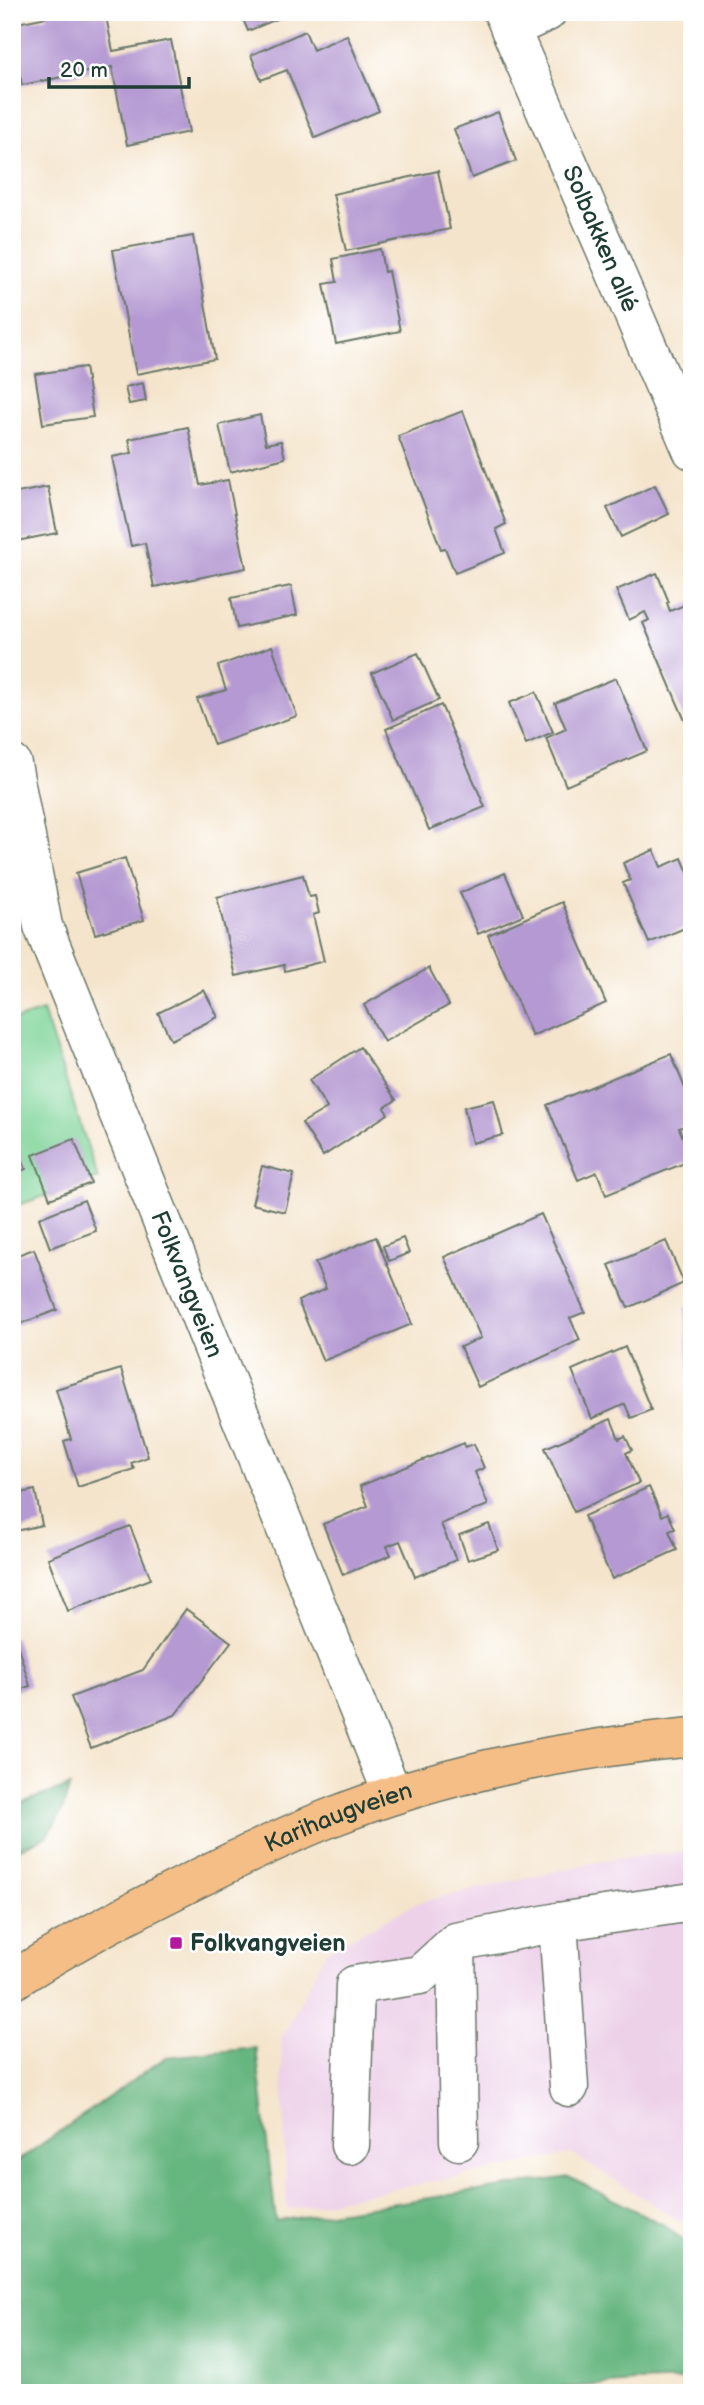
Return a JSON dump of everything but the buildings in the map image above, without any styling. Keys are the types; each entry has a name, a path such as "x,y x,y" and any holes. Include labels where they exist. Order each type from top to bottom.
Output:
{"main road":[{"name":"Karihaugveien","path":"12,1981 91,1933 211,1871 332,1816 394,1795 544,1757 636,1742 692,1737"}],"street":[{"name":"Solbakken allé","path":"547,12 506,20 692,450"},
{"name":"Folkvangveien","path":"12,764 43,926 394,1795"},
{"path":"350,2145 355,1985 420,1975 456,1942 558,1922 692,1902"},
{"path":"558,1922 569,2087"},
{"path":"456,1942 459,2141"}],"shaded area":[{"path":"692,1851 692,2232 682,2222 572,2154 287,2210 281,2040 326,1951 419,1902 610,1859"}],"green space":[{"path":"43,1011 98,1178 12,1207 12,1021"},
{"path":"70,1786 61,1813 47,1836 12,1852 12,1806"},
{"path":"256,2048 276,2221 569,2177 664,2225 692,2248 692,2380 497,2393 12,2393 12,2165 166,2057"}],"place":[{"name":"Folkvangveien","path":"176,1943"}]}
